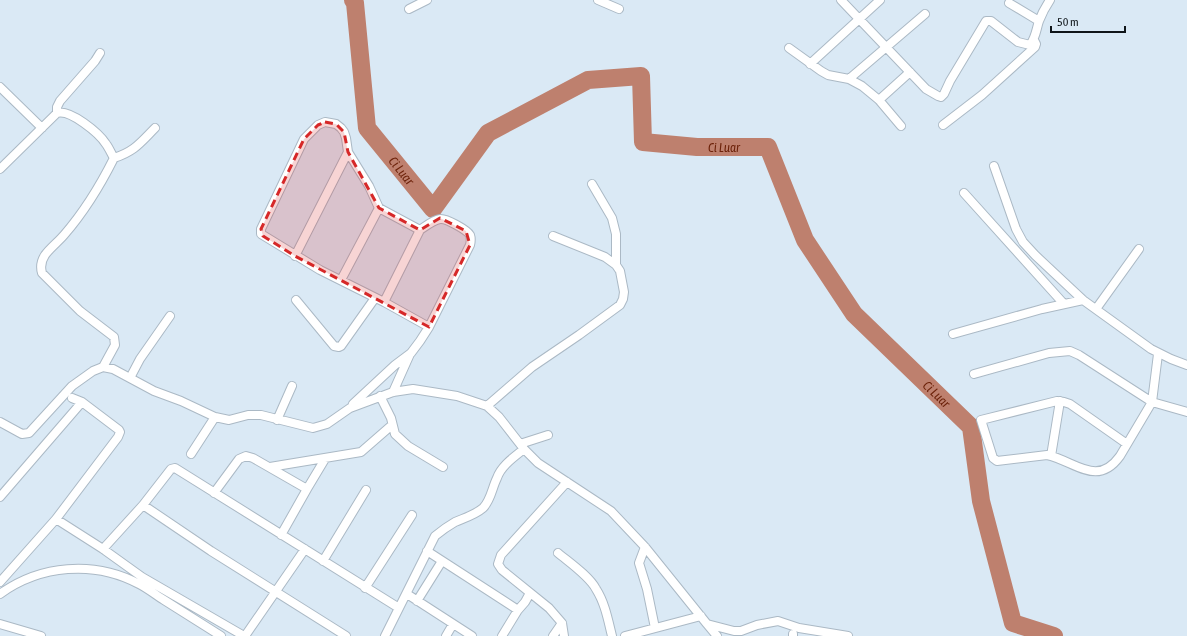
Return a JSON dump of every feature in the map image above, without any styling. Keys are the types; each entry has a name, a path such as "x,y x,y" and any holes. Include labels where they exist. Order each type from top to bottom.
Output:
{"street":[{"path":"408,9 427,0"},
{"path":"598,0 619,9"},
{"path":"841,0 885,48 926,89 941,97 986,21 991,21 1018,42 1030,45 1034,40 1039,21 1050,0"},
{"path":"810,64 880,0"},
{"path":"1009,3 1039,21"},
{"path":"849,79 925,14"},
{"path":"943,125 982,95 1035,47 1036,44 1034,40"},
{"path":"789,48 810,64 828,75 849,79 862,86 879,100 901,126"},
{"path":"2,164 42,128 56,113 60,101 95,61 100,53"},
{"path":"879,100 910,72"},
{"path":"0,87 42,128"},
{"path":"56,113 64,112 74,117 99,136 107,145 114,158"},
{"path":"420,230 379,208 369,186 348,152 344,132 341,128 325,122 318,125 304,139 261,229 261,234 296,256 428,327"},
{"path":"103,367 115,345 114,337 80,311 42,273 41,268 45,255 84,210 114,158 128,153 138,146 155,128"},
{"path":"296,256 348,152"},
{"path":"994,166 1016,229 1023,242 1083,300 1158,354 1187,365"},
{"path":"592,184 612,218 616,234 616,265"},
{"path":"964,193 1064,304"},
{"path":"341,280 379,208"},
{"path":"384,302 420,230 437,219 444,218 469,234 471,240 470,245 428,327 411,353 393,392"},
{"path":"487,406 532,367 620,305 623,299 624,292 620,271 616,265 605,257 553,236"},
{"path":"1096,309 1139,249"},
{"path":"296,300 334,346 338,347 341,346 374,298"},
{"path":"954,334 1042,309 1083,300"},
{"path":"130,378 140,359 170,316"},
{"path":"974,374 1049,353 1070,351 1079,355 1152,402 1187,412"},
{"path":"350,408 395,365 411,353"},
{"path":"1127,444 1070,404 1060,401 1048,402 981,420 994,460 1000,462 1035,456 1051,456 1083,469 1096,472 1106,470 1115,464 1127,444 1152,402 1158,354"},
{"path":"0,422 22,434 29,433 72,386 93,371 103,367 113,369 154,391 181,401 215,417 229,420 248,415 261,415 313,428 327,424 339,414 350,408 393,392 413,389 457,396 487,406 499,417 522,447 538,463 611,511 645,547 717,636"},
{"path":"277,420 292,386"},
{"path":"380,396 391,418 393,431 400,439 408,446 443,467"},
{"path":"0,582 56,519 118,438 120,432 119,430 82,402 72,398"},
{"path":"1051,456 1060,401"},
{"path":"0,497 82,402"},
{"path":"191,454 215,417"},
{"path":"270,467 361,452 392,425"},
{"path":"385,636 435,536 441,530 477,513 484,508 493,491 501,470 522,447 548,435"},
{"path":"214,493 239,459 250,456 307,489"},
{"path":"281,535 325,459"},
{"path":"103,549 143,505 171,469 176,468 399,608"},
{"path":"564,636 562,623 549,608 502,570 498,564 498,560 567,482"},
{"path":"323,560 366,490"},
{"path":"143,505 211,551 346,636"},
{"path":"365,588 412,515"},
{"path":"56,519 103,549 140,580 221,636"},
{"path":"645,547 639,563 648,589 656,628"},
{"path":"0,594 12,585 50,571 87,569 109,572 140,580 244,636 305,549"},
{"path":"427,551 518,610"},
{"path":"558,553 589,579 596,588 603,604 612,636"},
{"path":"417,601 442,561"},
{"path":"407,594 472,636"},
{"path":"502,636 530,594"},
{"path":"625,636 701,616"},
{"path":"707,624 734,631 741,631 757,625 778,621 799,628 848,636"},
{"path":"553,636 562,623"},
{"path":"0,624 41,636"},
{"path":"446,636 453,624"}],"highlighted area":[{"path":"325,122 336,124 344,132 348,152 379,208 420,230 440,218 466,231 470,245 429,327 295,256 263,236 261,229 304,139 318,125"}],"waterway":[{"name":"Ci Luar","path":"353,0 355,3 367,128 433,209 488,133 588,80 641,76 643,142 697,147 768,147 805,240 854,314 971,427 981,501 1013,623 1054,636"}]}
